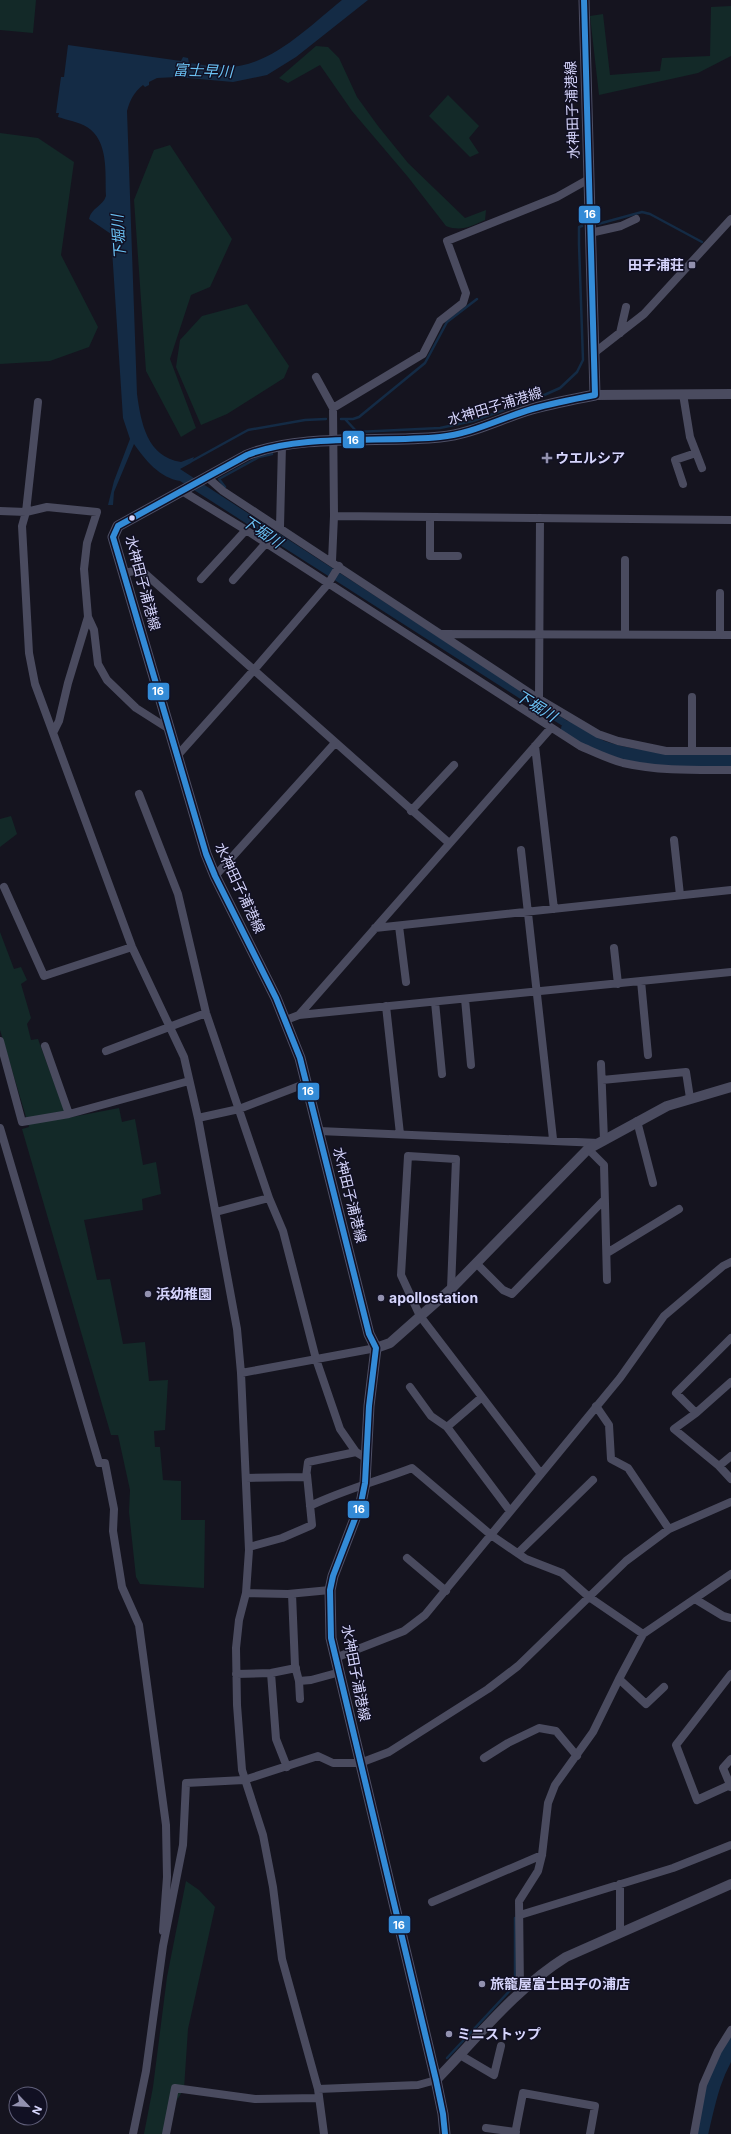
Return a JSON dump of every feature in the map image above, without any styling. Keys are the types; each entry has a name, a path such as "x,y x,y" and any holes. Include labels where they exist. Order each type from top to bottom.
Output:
{"main road":[{"name":"水神田子浦港線","path":"445,2134 443,2114 436,2080 331,1638 330,1590 333,1576 362,1504 365,1486 369,1406 376,1348 369,1334 300,1058 286,1020 249,942 215,876 206,854 113,537 118,526 247,455 262,449 282,445 456,435 532,409 595,395 584,0"}],"street":[{"path":"333,408 424,354 440,321 463,303 466,293 447,241 557,197 589,179"},
{"path":"590,233 621,226 636,219"},
{"path":"594,353 644,314 731,220"},
{"path":"620,333 626,307"},
{"path":"177,756 328,584 335,564 333,408 316,377"},
{"path":"683,394 690,437 702,468"},
{"path":"595,395 731,394"},
{"path":"38,402 26,512 22,526 29,653 35,684 54,731 132,947 184,1057 198,1118 237,1329 241,1373 249,1547 246,1593 239,1620 236,1648 236,1674 237,1705 244,1780 263,1835 273,1887 282,1959 318,2089 324,2134"},
{"path":"280,527 282,445"},
{"path":"683,484 675,460 696,452"},
{"path":"204,479 280,527 539,698 598,734 618,741 666,751 731,751"},
{"path":"184,490 580,746 622,762 664,770 731,770"},
{"path":"0,510 26,512 47,507 97,512 87,543 84,569 88,617 94,630 98,664 107,680 136,708 169,729"},
{"path":"334,516 731,520"},
{"path":"430,517 430,556 458,556"},
{"path":"539,698 540,518"},
{"path":"201,579 246,530"},
{"path":"233,580 266,543"},
{"path":"625,560 625,634"},
{"path":"123,573 141,570 449,844"},
{"path":"720,592 720,635"},
{"path":"54,731 60,721 70,676 88,617"},
{"path":"441,634 731,635"},
{"path":"692,697 692,751"},
{"path":"299,1015 550,728"},
{"path":"215,876 334,743"},
{"path":"535,746 554,909"},
{"path":"411,811 454,765"},
{"path":"139,794 178,894 206,1013 269,1198 283,1231 316,1359 340,1429 356,1452 366,1458"},
{"path":"674,840 680,895"},
{"path":"521,850 553,1139"},
{"path":"4,887 44,976 132,947"},
{"path":"375,928 731,890"},
{"path":"399,926 406,982"},
{"path":"614,948 618,984"},
{"path":"286,1020 299,1015 731,972"},
{"path":"641,981 648,1055"},
{"path":"464,999 471,1065"},
{"path":"435,1002 442,1074"},
{"path":"386,1006 400,1134"},
{"path":"106,1051 206,1013"},
{"path":"0,1041 22,1122 69,1114 189,1081"},
{"path":"44,1046 69,1114"},
{"path":"601,1064 602,1141"},
{"path":"602,1080 686,1072 690,1098"},
{"path":"198,1118 239,1109 307,1083"},
{"path":"241,1373 376,1348 390,1343 477,1264 588,1149 667,1106 731,1087"},
{"path":"638,1121 653,1183"},
{"path":"0,1128 99,1464 105,1462 114,1504 113,1531 122,1587 140,1625 166,1825 167,1877 164,1946"},
{"path":"319,1131 602,1141"},
{"path":"588,1149 604,1165 607,1280"},
{"path":"451,1289 456,1159 408,1156 401,1275 420,1316 541,1474"},
{"path":"216,1212 269,1198"},
{"path":"477,1264 503,1290 512,1294 604,1200"},
{"path":"607,1253 679,1209"},
{"path":"335,1658 404,1631 424,1615 446,1592 510,1511 620,1378 664,1316 722,1266 731,1262"},
{"path":"696,1413 676,1392 731,1338"},
{"path":"731,1382 696,1413 674,1429 719,1466 731,1479"},
{"path":"410,1387 431,1416 447,1427 510,1511"},
{"path":"447,1427 482,1397"},
{"path":"596,1406 609,1425 611,1459 628,1468 670,1529"},
{"path":"249,1547 282,1538 312,1525 307,1475 308,1462 356,1452"},
{"path":"719,1466 731,1456"},
{"path":"310,1506 348,1490 365,1486 412,1468 491,1536 526,1559 562,1573 589,1597 643,1634"},
{"path":"246,1478 306,1477 307,1475"},
{"path":"518,1553 593,1480"},
{"path":"133,2134 148,2060 164,1946 183,1845 186,1783 244,1780 318,1756 333,1763 360,1763 389,1752 488,1689 518,1666 626,1561 670,1529 731,1502"},
{"path":"407,1558 446,1592"},
{"path":"520,1991 519,1902 538,1872 542,1855 548,1803 556,1786 593,1732 643,1634 731,1574"},
{"path":"246,1593 292,1594 330,1590"},
{"path":"292,1594 296,1668 300,1699"},
{"path":"695,1599 723,1616 731,1618"},
{"path":"236,1674 271,1673 296,1668"},
{"path":"271,1673 276,1739 287,1767"},
{"path":"298,1681 311,1680 333,1674"},
{"path":"731,1674 676,1745 697,1800 731,1786 723,1768 731,1759"},
{"path":"619,1679 646,1704 664,1687"},
{"path":"484,1758 508,1743 538,1728 556,1731 577,1756"},
{"path":"520,1915 673,1868 731,1845"},
{"path":"432,1902 542,1855"},
{"path":"620,1884 620,1933"},
{"path":"318,2089 418,2085 436,2080 520,1991 550,1967 566,1957 731,1884"},
{"path":"694,2134 702,2085 718,2051 731,2030"},
{"path":"460,2055 494,2075 501,2046"},
{"path":"166,2134 175,2088 255,2099 319,2098"},
{"path":"486,2128 516,2133 523,2093 595,2106 590,2134"}],"green space":[{"path":"0,0 36,0 33,33 0,30"},
{"path":"731,6 731,56 698,73 599,95 590,16 603,14 610,75 660,71 662,58 710,56 711,7"},
{"path":"316,46 328,47 339,58 357,97 408,163 465,218 486,210 485,220 462,228 451,228 446,226 408,177 352,111 320,65 288,83 279,78"},
{"path":"448,95 479,126 469,138 479,153 470,157 429,116"},
{"path":"0,133 38,138 74,162 61,255 98,327 89,347 50,361 0,364"},
{"path":"170,145 232,239 210,287 191,295 170,359 196,428 181,437 146,371 134,200 154,150"},
{"path":"247,304 289,366 284,378 227,414 201,425 176,367 180,340 202,316"},
{"path":"11,816 17,834 0,847 0,819"},
{"path":"0,932 14,969 21,967 27,980 21,984 31,1018 27,1024 31,1040 38,1039 67,1118 119,1108 122,1122 135,1119 143,1165 156,1162 161,1194 142,1199 143,1210 84,1220 97,1280 110,1279 123,1344 145,1342 149,1381 168,1380 165,1430 154,1431 155,1447 160,1447 163,1480 181,1481 181,1520 205,1520 204,1588 140,1584 136,1577 129,1512 130,1490 118,1435 111,1435 22,1129 29,1127 0,1030"},
{"path":"186,1881 199,1890 215,1907 188,2029 184,2089 166,2117 163,2134 144,2134 153,2087 167,1977"}],"water":[{"name":"富士早川","path":"342,0 368,0 296,57 267,75 233,82 177,77 157,78 149,82 149,85 145,87 143,85 137,90 131,100 127,111 137,394 144,427 153,446 160,453 170,459 181,462 194,457 191,463 180,469 589,735 586,741 180,481 166,476 148,462 134,444 114,492 113,505 108,505 114,481 130,439 123,418 111,234 89,219 92,212 106,196 105,168 102,149 99,140 87,127 77,122 58,117 59,113 56,113 61,77 64,77 68,45 181,61 183,57 188,58 189,63 210,66 240,66 272,54 302,34"}],"waterway":[{"path":"598,224 642,212 650,214 702,242"},
{"path":"345,419 357,432 440,428 473,421 533,400 560,388 577,372 583,360 579,244 579,227 582,226"},
{"path":"341,419 353,419 359,417 425,363 447,322 477,299"},
{"path":"190,462 248,430 305,420 326,419"},
{"path":"225,487 219,479 259,457 272,454"},
{"name":"下堀川","path":"569,729 596,746 621,754 652,759 731,761"},
{"path":"447,2058 515,1985 515,1918"},
{"path":"700,2134 708,2099 715,2078 731,2046"}],"transit line":[{"name":"16","path":"445,2134 443,2114 436,2080 331,1638 330,1590 333,1576 361,1503 365,1483 369,1406 376,1348 369,1334 300,1058 276,998 215,876 206,854 113,537 118,526 247,455 269,448 316,441 417,439 440,437 464,433 532,409 595,395 584,0"}],"place":[{"name":"田子浦荘","path":"692,265"},
{"name":"ウエルシア","path":"547,458"},
{"name":"浜幼稚園","path":"148,1294"},
{"name":"apollostation","path":"381,1298"},
{"name":"旅籠屋富士田子の浦店","path":"482,1984"},
{"name":"ミニストップ","path":"449,2034"}]}
